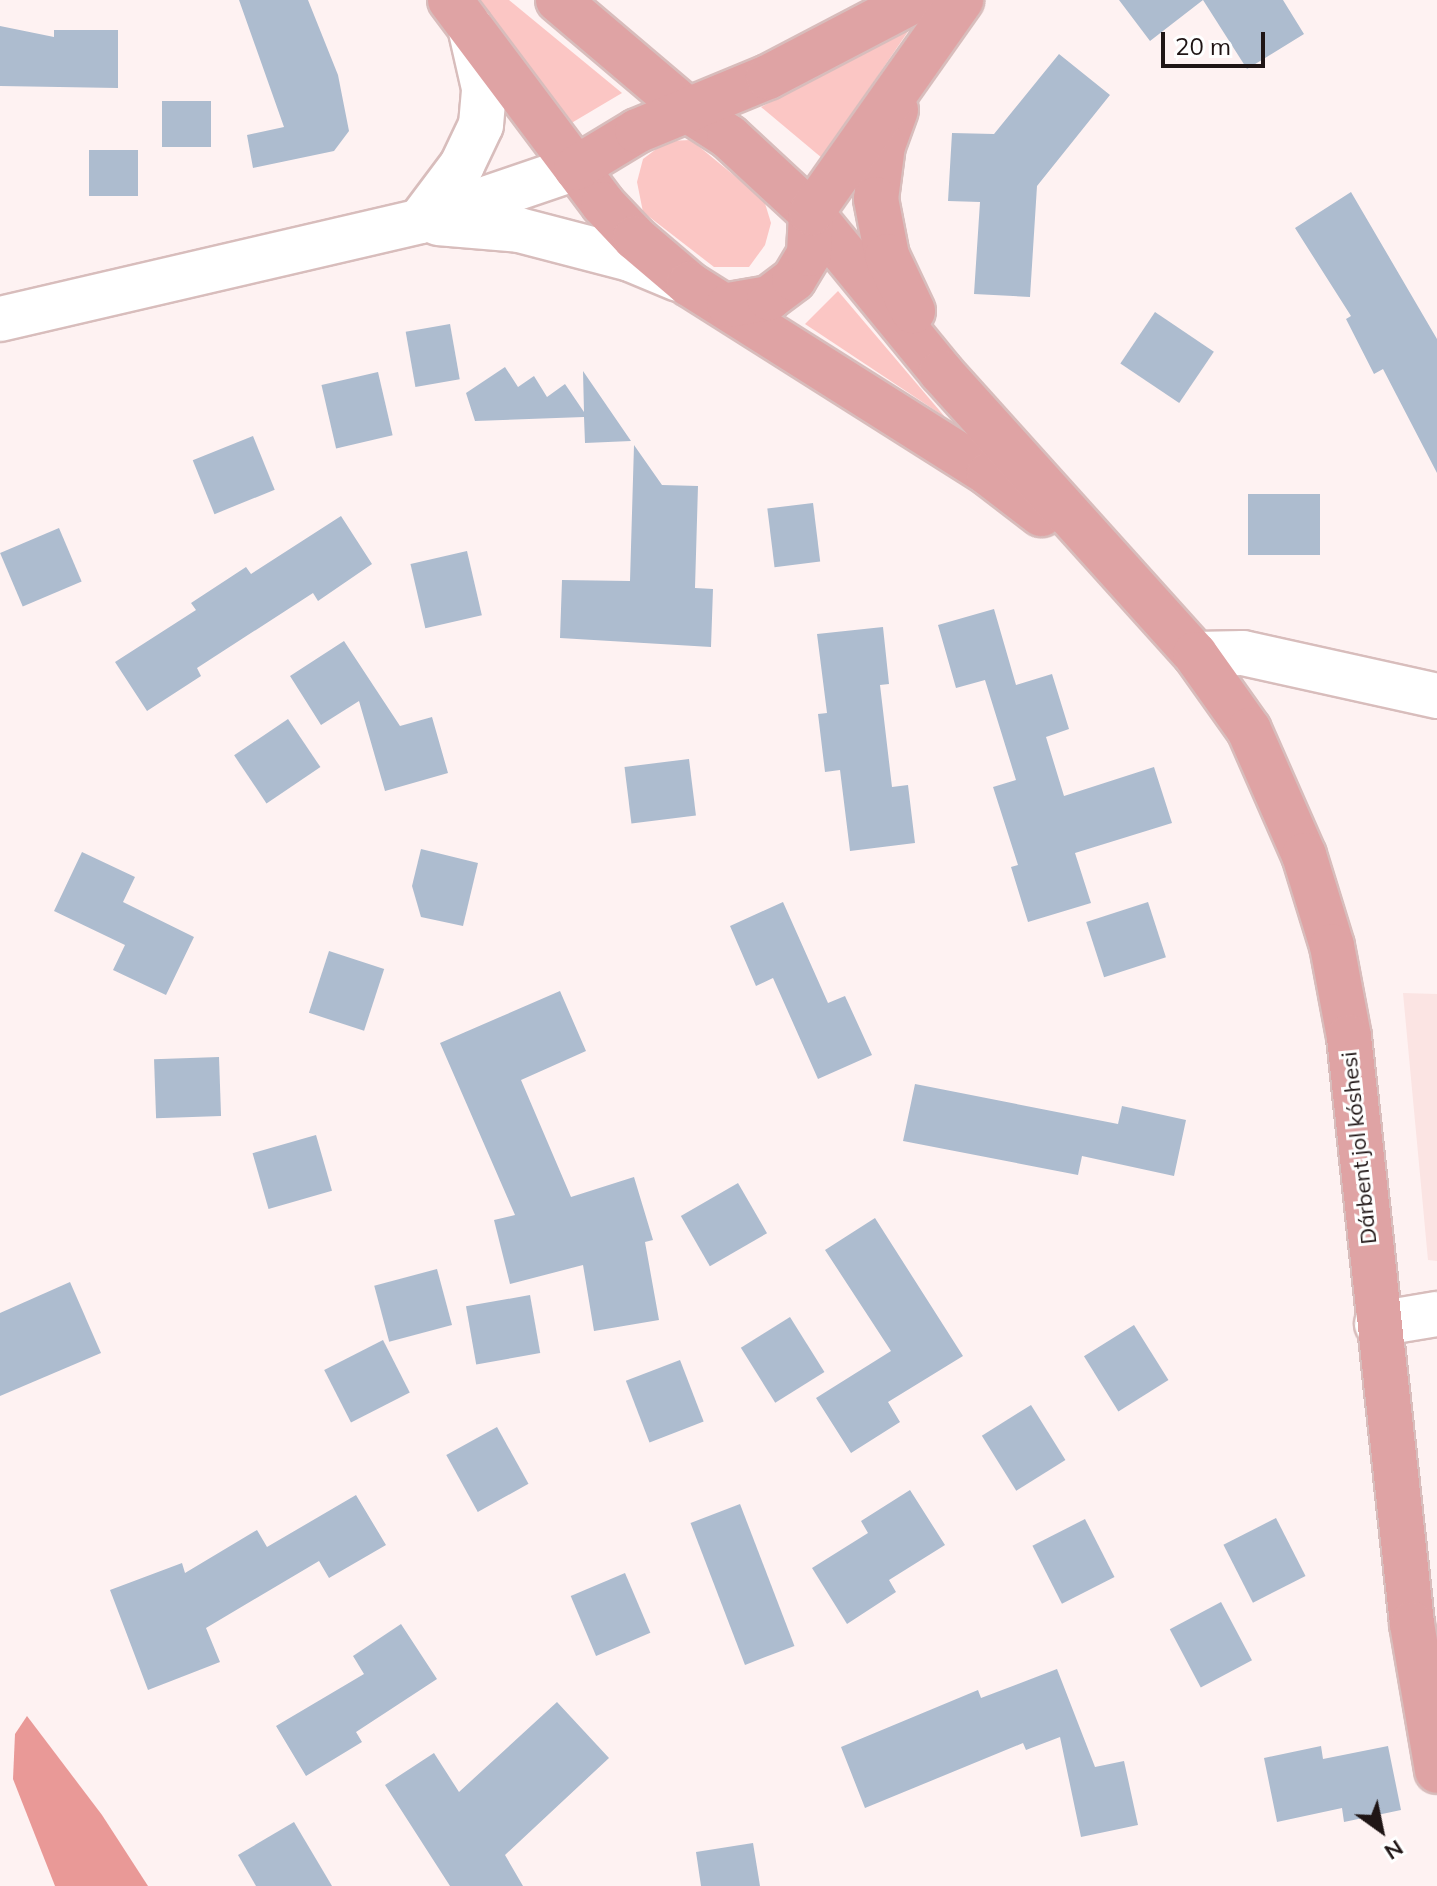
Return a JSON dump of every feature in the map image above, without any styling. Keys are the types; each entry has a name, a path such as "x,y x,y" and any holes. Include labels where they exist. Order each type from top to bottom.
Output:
{"main road":[{"path":"558,0 689,111 729,137 811,213 941,372 1128,580"},
{"path":"576,168 637,131 768,77 915,0"},
{"path":"729,305 769,298 794,279 809,254 811,213 961,0"},
{"path":"460,13 576,168 635,238 689,284 729,305 989,474 1128,580"},
{"path":"910,69 883,145 876,199 887,256 941,372"},
{"name":"Dárbent jol kóshesi","path":"1128,580 1195,654 1249,730 1304,855 1332,946 1349,1037 1377,1324 1425,1625 1437,1771"}],"street":[{"path":"420,221 462,165 481,125 484,88 460,13"},
{"path":"0,319 420,221 576,168"},
{"path":"420,221 519,230 630,259 689,284"},
{"path":"1195,654 1243,653 1437,696"},
{"path":"1377,1324 1437,1314"}],"shaded area":[{"path":"471,0 509,0 622,93 563,128"},
{"path":"909,30 822,158 761,107"},
{"path":"691,140 764,200 771,223 765,245 749,267 714,267 643,212 637,182 643,159 667,141"},
{"path":"838,291 945,417 805,324"},
{"path":"1403,993 1437,994 1437,1261 1428,1260"},
{"path":"27,1716 102,1815 148,1886 55,1886 13,1779 15,1734"}],"building":[{"path":"239,0 308,0 338,75 349,131 334,151 253,168 247,135 284,127"},
{"path":"1119,0 1203,0 1150,41"},
{"path":"1203,0 1283,0 1304,34 1247,69"},
{"path":"0,26 54,37 54,30 118,30 118,88 0,86"},
{"path":"1059,54 1110,95 1037,186 1030,297 974,294 980,202 948,201 952,133 994,134"},
{"path":"162,101 211,101 211,147 162,147"},
{"path":"89,150 138,150 138,196 89,196"},
{"path":"1351,192 1437,339 1437,473 1383,369 1374,374 1346,319 1351,316 1295,228"},
{"path":"1155,312 1214,352 1179,403 1120,363"},
{"path":"450,324 460,379 415,387 406,332"},
{"path":"505,367 518,387 534,376 547,397 565,384 584,412 583,371 631,441 585,443 584,417 475,421 466,393"},
{"path":"378,372 393,435 336,448 321,385"},
{"path":"253,436 275,490 214,514 193,460"},
{"path":"634,445 662,485 698,486 695,588 713,589 711,647 560,638 562,580 630,581"},
{"path":"1248,494 1320,494 1320,555 1248,555"},
{"path":"813,503 820,562 775,567 767,509"},
{"path":"341,516 372,564 318,601 313,593 197,668 201,676 147,711 115,662 196,610 191,603 246,567 251,574"},
{"path":"59,528 82,581 23,606 0,553"},
{"path":"467,551 482,615 425,628 410,564"},
{"path":"994,609 1016,685 1052,674 1069,729 1046,737 1064,796 1154,767 1172,823 1075,853 1091,903 1028,922 1011,867 1018,865 993,787 1016,780 985,680 956,688 938,625"},
{"path":"883,627 889,684 880,685 892,787 908,785 915,843 850,851 840,770 825,772 818,714 827,713 817,634"},
{"path":"344,641 400,726 432,717 448,773 385,791 359,701 321,725 290,676"},
{"path":"288,719 320,767 267,803 234,755"},
{"path":"689,759 696,816 631,823 624,767"},
{"path":"421,849 478,863 463,926 421,917 412,886"},
{"path":"82,852 135,877 123,902 194,937 166,995 113,970 125,945 54,911"},
{"path":"783,902 828,1003 845,996 872,1055 818,1079 773,978 756,986 730,926"},
{"path":"1148,902 1166,957 1104,977 1086,922"},
{"path":"329,951 384,969 364,1031 309,1013"},
{"path":"560,991 586,1051 521,1080 571,1197 634,1177 653,1240 645,1242 659,1320 594,1331 583,1265 510,1284 494,1220 515,1215 440,1043"},
{"path":"219,1057 221,1116 156,1118 154,1059"},
{"path":"915,1084 1118,1124 1122,1106 1186,1120 1174,1176 1082,1156 1078,1175 903,1141"},
{"path":"316,1135 332,1191 269,1209 253,1153"},
{"path":"738,1183 767,1233 710,1266 681,1216"},
{"path":"875,1218 963,1356 888,1402 900,1422 851,1453 816,1398 891,1351 825,1250"},
{"path":"437,1269 452,1325 389,1342 374,1286"},
{"path":"70,1282 101,1353 0,1396 0,1313"},
{"path":"530,1295 540,1353 476,1364 466,1306"},
{"path":"790,1317 824,1372 775,1403 741,1348"},
{"path":"1134,1325 1168,1380 1118,1411 1084,1356"},
{"path":"383,1340 410,1393 351,1423 324,1370"},
{"path":"680,1360 704,1422 650,1442 626,1381"},
{"path":"1031,1405 1065,1460 1016,1491 982,1436"},
{"path":"497,1427 529,1484 478,1512 446,1455"},
{"path":"910,1490 945,1545 889,1580 896,1592 847,1624 812,1568 868,1533 861,1521"},
{"path":"356,1495 386,1545 329,1578 319,1561 206,1628 220,1662 148,1690 110,1590 182,1563 185,1573 257,1530 267,1547"},
{"path":"740,1504 794,1646 745,1665 691,1523"},
{"path":"1276,1518 1306,1576 1253,1603 1223,1545"},
{"path":"1085,1519 1115,1577 1062,1604 1032,1546"},
{"path":"625,1573 650,1633 596,1656 571,1596"},
{"path":"1221,1602 1252,1660 1201,1688 1170,1629"},
{"path":"401,1624 437,1679 356,1732 362,1742 306,1776 276,1726 364,1674 353,1656"},
{"path":"1057,1669 1095,1767 1124,1761 1138,1825 1081,1837 1060,1737 1026,1750 1023,1743 865,1808 841,1747 978,1690 981,1698"},
{"path":"557,1702 609,1758 505,1855 523,1886 450,1886 385,1785 434,1753 459,1792"},
{"path":"1321,1746 1323,1759 1388,1746 1401,1810 1344,1822 1342,1808 1277,1822 1264,1758"},
{"path":"294,1822 332,1886 256,1886 238,1855"},
{"path":"753,1843 760,1886 701,1886 696,1852"}]}
